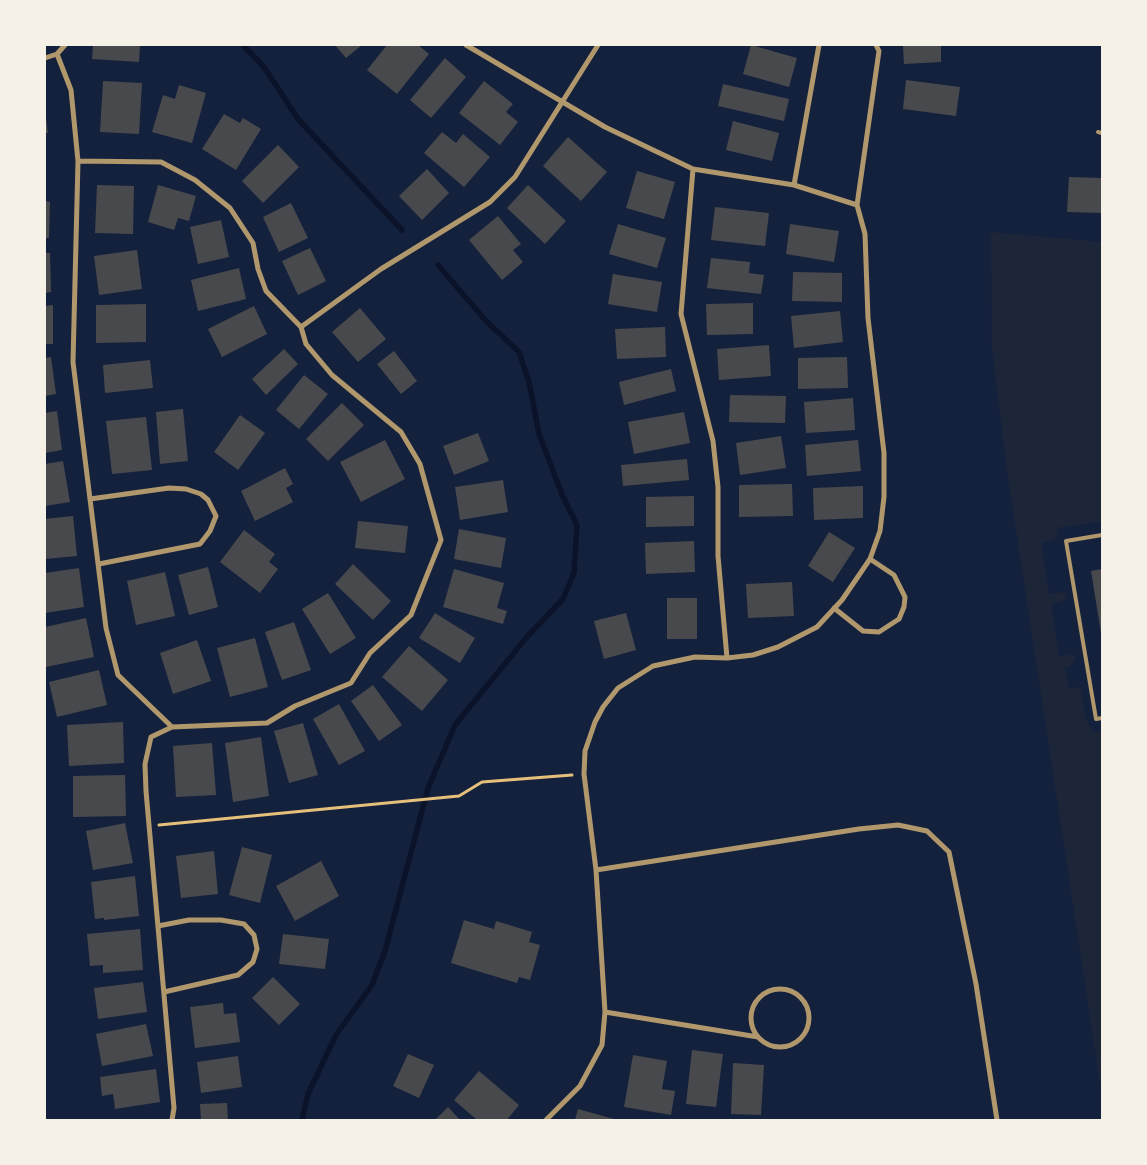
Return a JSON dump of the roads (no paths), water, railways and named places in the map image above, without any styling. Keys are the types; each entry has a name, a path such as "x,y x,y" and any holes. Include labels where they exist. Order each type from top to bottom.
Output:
{"street":[{"path":"45,58 56,54 65,45"},
{"path":"466,45 605,126 693,169 794,185 857,205"},
{"path":"301,327 381,268 490,202 515,177 598,45"},
{"path":"794,185 819,45"},
{"path":"546,1120 580,1086 602,1044 604,1012 596,870 584,774 585,751 595,722 618,688 653,666 695,657 727,658 753,655 778,647 817,627 834,608 870,559 880,531 884,497 884,453 868,318 865,234 857,205 879,51 876,45"},
{"path":"56,54 71,90 78,161 73,362 106,628 118,675 172,727"},
{"path":"78,161 161,162 195,180 230,208 253,243 258,269 266,291 301,327 306,344 332,375 401,432 420,464 441,540 411,615 370,653 351,683 295,706 267,722 172,727 151,737 145,764 148,826 174,1108 172,1120"},
{"path":"693,169 681,314 713,441 718,486 718,556 727,658"},
{"path":"90,499 169,488 186,489 201,494 208,500 216,516 210,531 200,544 99,564"},
{"path":"834,608 846,620 863,631 879,632 899,619 904,607 905,597 894,575 870,559"},
{"path":"596,870 859,829 898,825 926,831 949,852 976,984 997,1120"},
{"path":"158,926 189,920 221,920 244,924 254,935 257,949 253,962 238,975 164,992"},
{"path":"604,1012 758,1037 765,1043 784,1047 800,1039 809,1023 809,1013 801,997 783,988 774,989 757,1000 751,1019 758,1037"}],"lane":[{"path":"1102,535 1066,541 1096,719 1102,718"}],"waterway":[{"path":"243,45 264,67 298,119 402,230"},
{"path":"302,1120 308,1094 336,1035 372,985 385,951 428,788 455,725 526,638 563,599 574,573 577,525 563,497 539,434 529,382 519,352 486,321 438,265"}]}
